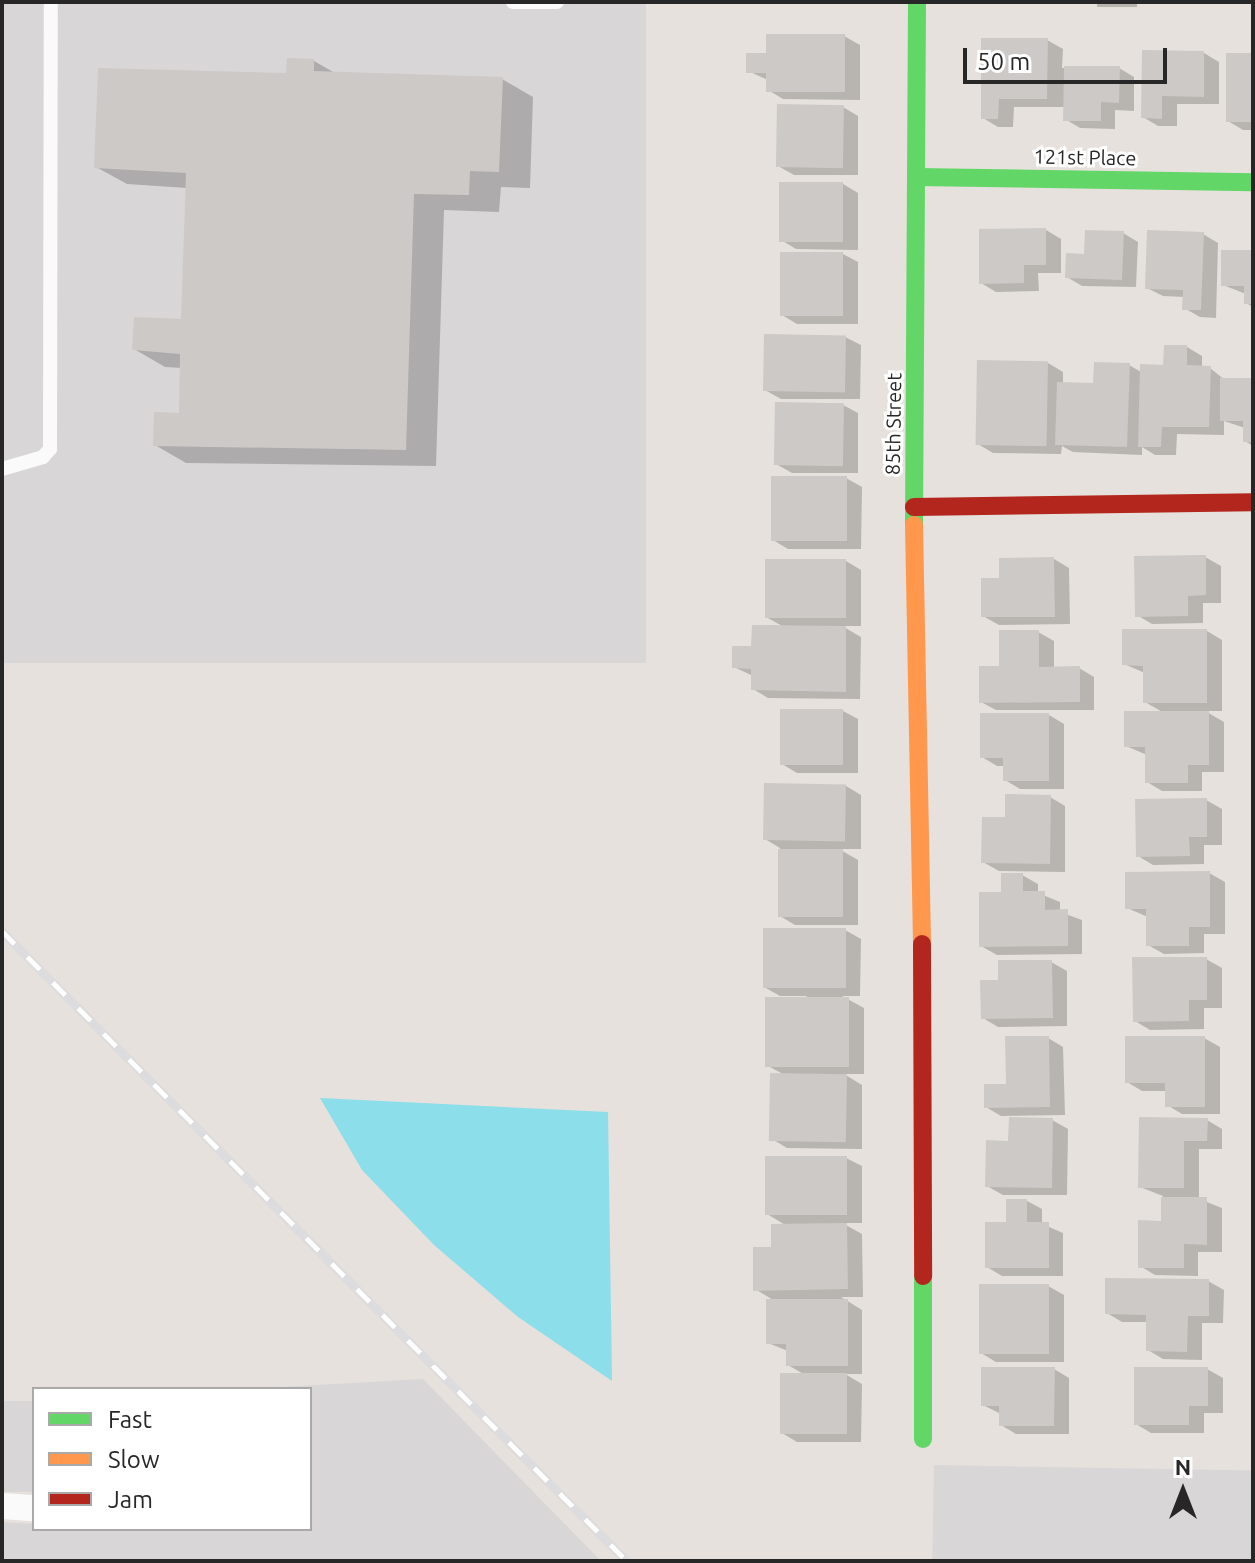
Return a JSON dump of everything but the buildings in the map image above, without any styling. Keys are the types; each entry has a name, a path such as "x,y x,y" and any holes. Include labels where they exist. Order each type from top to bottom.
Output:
{"street":[{"name":"85th Street","path":"917,2 914,507 924,1031 923,1439"},
{"name":"121st Place","path":"916,177 1253,182"},
{"path":"914,507 1253,502"},
{"path":"2,1506 32,1508"}],"lane":[{"path":"2,469 43,457 50,449 51,2"},
{"path":"513,2 557,2"}],"shaded area":[{"path":"2,2 646,2 646,663 2,663"},
{"path":"423,1379 601,1561 2,1561 2,1522 32,1524 32,1531 312,1531 312,1387 280,1387"},
{"path":"2,1401 32,1401 32,1492 2,1492"},
{"path":"934,1465 1253,1471 1251,1561 932,1561"}],"water":[{"path":"320,1098 608,1112 612,1381 518,1317 434,1245 362,1170"}],"railway":[{"path":"2,931 627,1561"}],"traffic: fast":[{"path":"914,525 917,2"},
{"path":"916,177 1253,182"},
{"path":"923,1276 923,1439"}],"traffic: slow":[{"path":"914,525 922,944"}],"traffic: jam":[{"path":"914,507 1253,502"},
{"path":"922,944 923,1276"}]}
